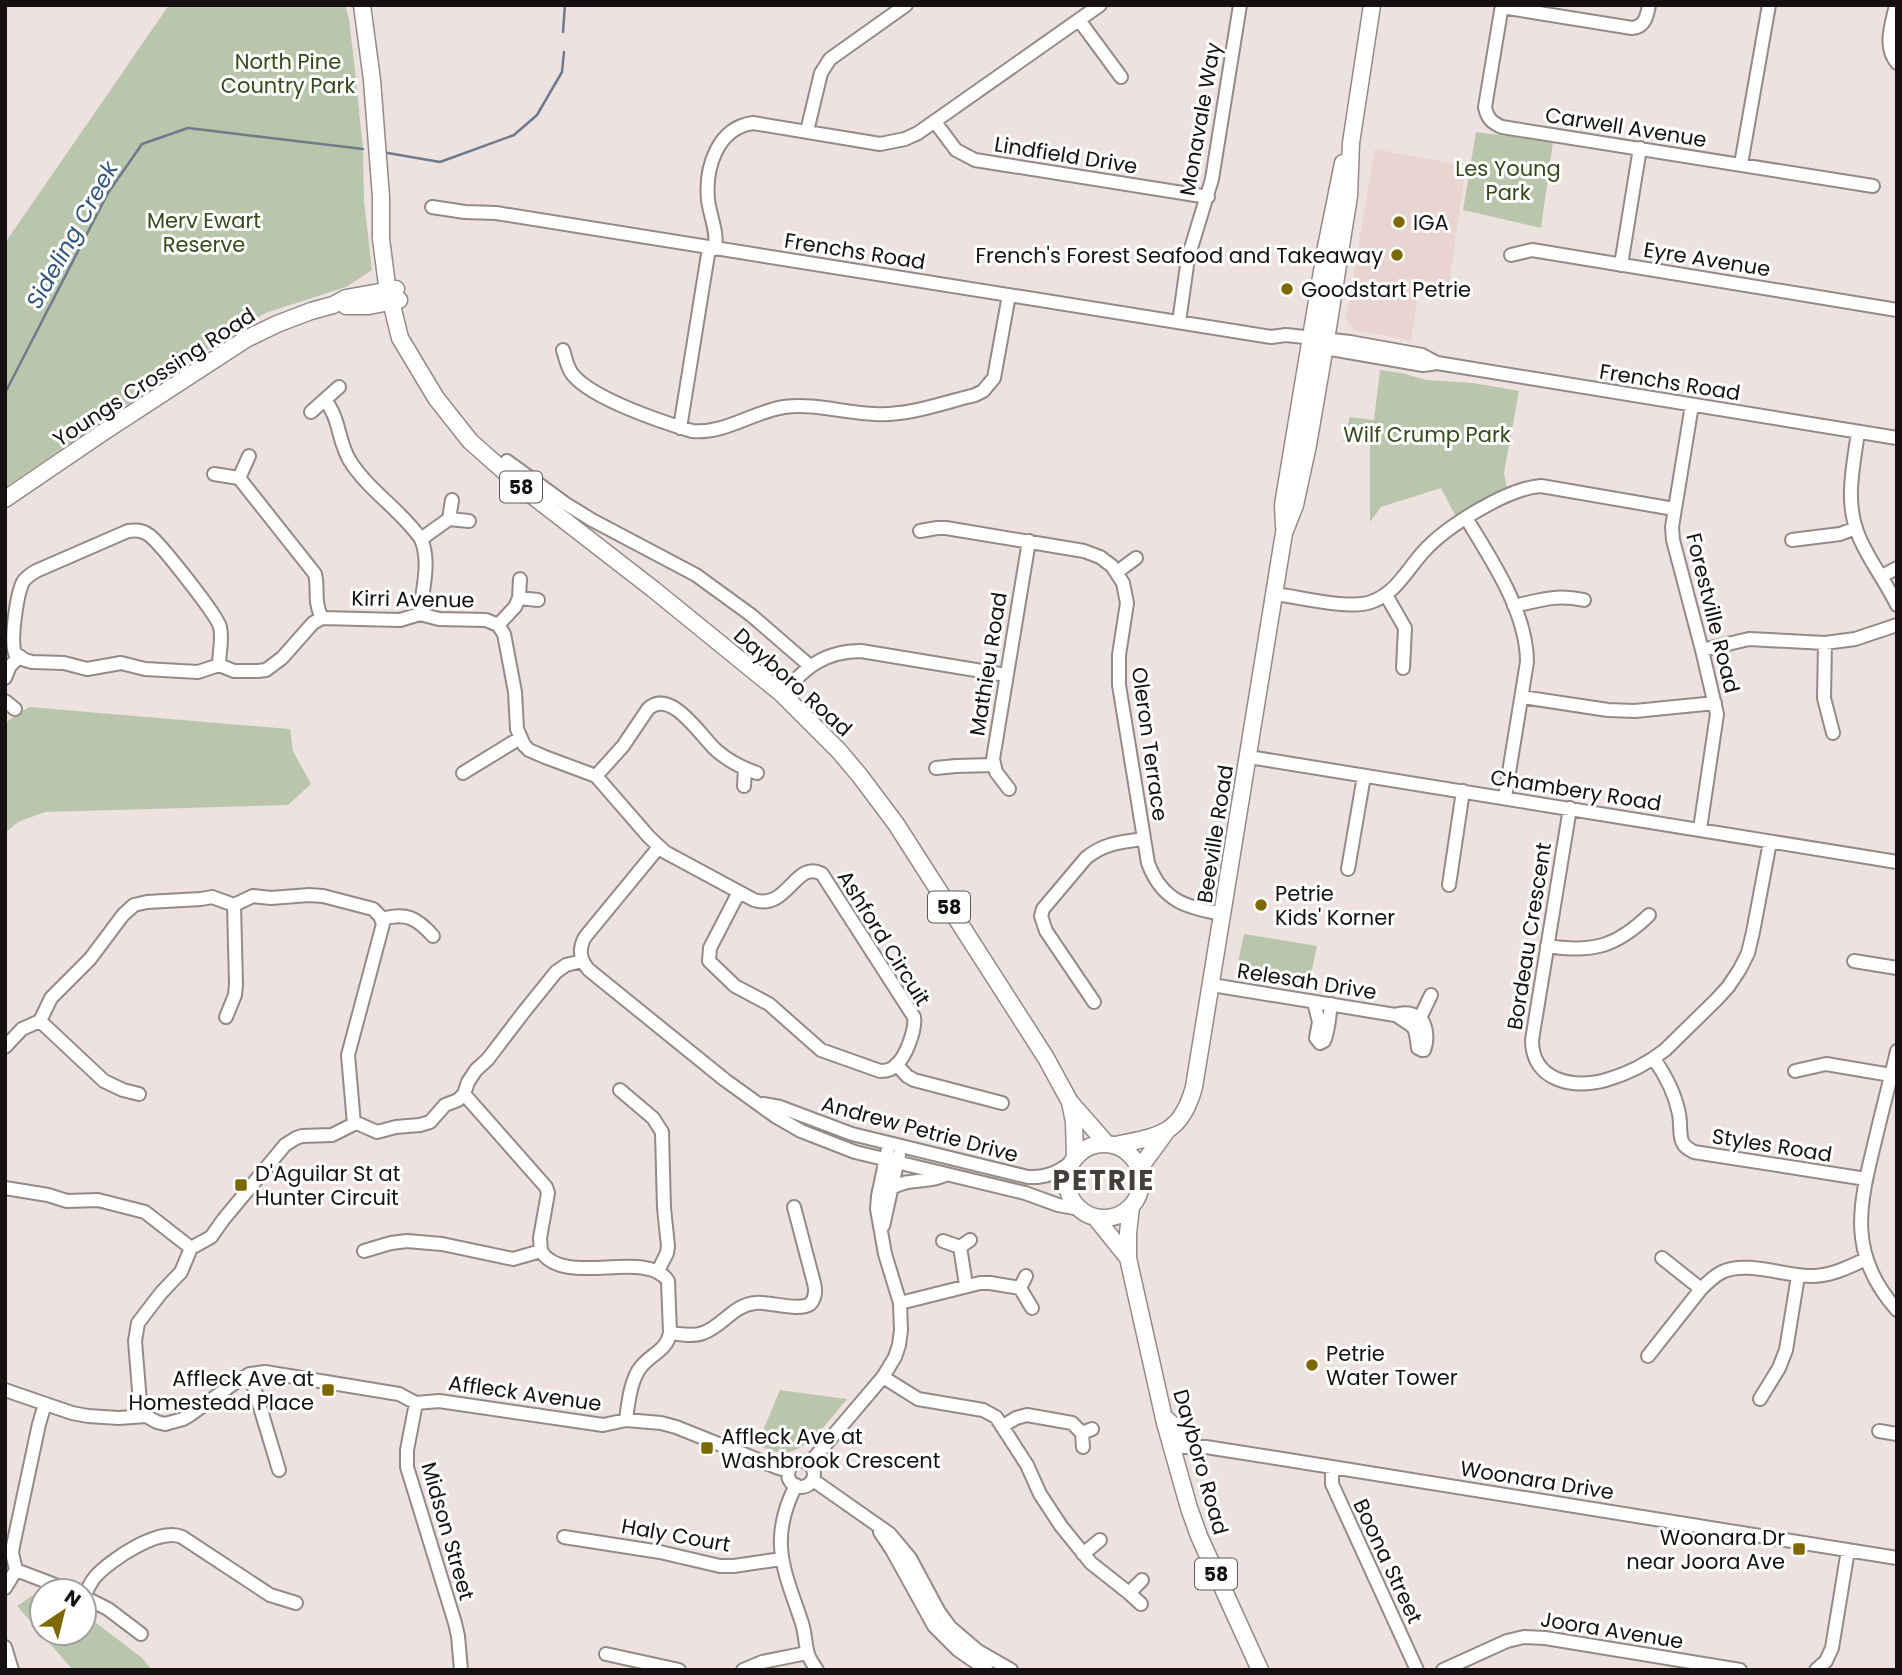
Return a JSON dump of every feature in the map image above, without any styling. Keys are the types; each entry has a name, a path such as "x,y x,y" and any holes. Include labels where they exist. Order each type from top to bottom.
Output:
{"main road":[{"name":"Dayboro Road","path":"362,5 372,80 384,273 414,360"},
{"name":"Beeville Road","path":"1139,1169 1166,1132 1180,1120 1189,1105 1196,1075 1284,533 1298,493 1332,214 1343,164 1351,143 1373,5"},
{"name":"Dayboro Road","path":"381,197 386,218 396,328 446,413 470,441 529,493 782,694 839,751 896,824 1046,1058 1070,1102 1111,1144"},
{"path":"384,273 366,287 365,301 396,328"},
{"name":"Youngs Crossing Road","path":"5,499 232,348 277,324 346,298 365,301 393,295"},
{"name":"Dayboro Road","path":"1070,1102 1074,1122 1073,1160"},
{"path":"1073,1160 1092,1145 1111,1144 1166,1132"},
{"name":"58","path":"1111,1144 1132,1156 1139,1169 1141,1186 1131,1207"},
{"name":"58","path":"1073,1160 1067,1175 1071,1200 1080,1209 1095,1217"},
{"name":"Dayboro Road","path":"1131,1207 1128,1258 1171,1447 1199,1536 1260,1670"},
{"path":"1095,1217 1112,1217 1131,1207"},
{"name":"Dayboro Road","path":"1095,1217 1128,1258"},
{"path":"1163,1416 1175,1426 1183,1438 1198,1447 1190,1455 1180,1476"}],"street":[{"path":"807,131 821,73 830,59 906,5"},
{"path":"680,428 712,248 716,239 709,202 708,177 713,158 723,139 735,128 753,123 880,144 905,139 918,133 1100,5"},
{"name":"Monavale Way","path":"1179,322 1188,258 1212,178 1240,5"},
{"path":"1502,6 1642,28 1649,5"},
{"path":"1741,164 1769,5"},
{"path":"1896,5 1889,46 1897,63"},
{"name":"Carwell Avenue","path":"1502,6 1485,107 1486,115 1494,124 1873,186"},
{"path":"1079,20 1121,77"},
{"name":"Lindfield Drive","path":"935,121 956,149 975,160 1208,197"},
{"path":"1621,265 1640,148"},
{"name":"Frenchs Road","path":"432,207 496,213 1271,337 1286,335 1423,365 1437,363 1897,439"},
{"name":"Eyre Avenue","path":"1511,255 1532,250 1897,310"},
{"path":"563,350 572,374 593,392 680,428 705,432 768,411 798,406 877,414 905,413 984,391 994,378 1009,295"},
{"path":"311,412 339,387"},
{"path":"325,400 333,412 342,445 351,462 366,482 421,538 426,555 420,614"},
{"name":"Forestville Road","path":"1692,405 1674,509 1673,540 1715,704 1716,726 1700,830"},
{"path":"1858,432 1850,482 1856,528 1860,540 1897,605"},
{"path":"239,478 249,456"},
{"name":"Dayboro Road","path":"507,461 592,520 704,581 751,615 810,666"},
{"path":"214,474 239,478 315,573 316,601 322,618"},
{"path":"1275,594 1344,604 1359,605 1371,602 1386,595 1396,586 1423,551 1450,527 1511,493 1531,487 1541,486 1674,509"},
{"path":"449,519 452,500"},
{"path":"1466,518 1493,562 1514,606 1527,650 1505,797"},
{"path":"421,538 449,519 469,521"},
{"path":"920,531 946,528 1092,553 1107,561 1117,572 1136,558"},
{"path":"1792,540 1840,534 1856,528"},
{"path":"5,678 10,666 19,657 12,646 12,638 25,579 36,571 128,531 136,530 147,533 156,542 220,624 222,641 219,665"},
{"name":"Mathieu Road","path":"1009,789 996,772 993,753 1029,541"},
{"path":"1882,576 1897,568"},
{"name":"Oleron Terrace","path":"1117,572 1127,603 1119,655 1119,685 1143,839 1152,873 1164,891 1188,907 1223,914"},
{"path":"498,625 515,607 519,598 520,579"},
{"path":"1386,595 1405,628 1403,668"},
{"path":"1514,606 1556,596 1584,600"},
{"path":"519,598 538,600"},
{"name":"Kirri Avenue","path":"19,657 32,662 64,663 88,669 121,663 145,669 198,672 219,665 243,672 266,670 282,658 313,623 322,618 400,620 420,614 439,619 486,620 498,625 504,635 520,738"},
{"path":"1702,650 1749,639 1825,643 1855,639 1897,625"},
{"path":"1825,643 1824,698 1833,733"},
{"path":"782,694 810,666 838,653 861,651 1006,675"},
{"path":"1522,697 1608,710 1635,711 1715,704"},
{"path":"596,776 623,746 648,709 659,703 671,706 700,731 714,749 751,771 744,786"},
{"path":"141,1415 135,1341 138,1323 181,1272 191,1248 211,1237 290,1141 303,1136 332,1135 354,1124 377,1132 425,1124 445,1105 458,1100 476,1070 488,1059 556,972 566,965 582,961 580,948 584,937 659,847 596,776 537,754 520,738 463,773"},
{"name":"Chambery Road","path":"1249,757 1897,862"},
{"path":"936,768 993,765"},
{"path":"1348,869 1364,776"},
{"path":"1449,885 1463,791"},
{"name":"Bordeau Crescent","path":"1570,808 1532,1040 1535,1058 1545,1073 1568,1082 1604,1081 1654,1059 1728,986 1748,953 1770,842"},
{"path":"1094,1002 1037,915 1093,852 1113,843 1143,839"},
{"name":"Ashford Circuit","path":"659,847 759,902 778,898 806,871 815,870 822,874 914,1017 913,1032 897,1065"},
{"path":"739,892 710,948 709,961 741,990 769,1004 821,1050 880,1071 897,1065 914,1080 1002,1103"},
{"path":"5,1047 22,1029 40,1021 51,998 90,959 123,915 134,905 212,897 234,905 253,896 323,896 373,909 382,919 383,929 348,1055 354,1124"},
{"path":"226,1017 235,995 236,984 234,905"},
{"path":"1547,946 1575,949 1597,947 1624,936 1649,915"},
{"path":"382,919 405,916 424,926 433,936"},
{"name":"Andrew Petrie Drive","path":"582,961 725,1080 788,1124 816,1138 855,1152 1080,1209"},
{"path":"1854,961 1897,968"},
{"name":"Relesah Drive","path":"1212,985 1395,1015 1412,1014 1417,1023"},
{"path":"1422,1055 1426,1048 1425,1025 1417,1023 1431,995"},
{"path":"1314,1002 1319,1022 1317,1038 1320,1043 1326,1037 1331,1004"},
{"path":"40,1021 104,1081 139,1094"},
{"path":"1897,1051 1860,1206 1866,1259 1879,1286 1897,1310"},
{"name":"Styles Road","path":"1654,1059 1666,1076 1675,1098 1682,1141 1688,1149 1866,1179"},
{"path":"1795,1071 1826,1064 1891,1075"},
{"path":"620,1090 653,1118 662,1132 668,1246 658,1271"},
{"path":"464,1094 546,1187 548,1193 540,1238 541,1251 550,1261 573,1267 648,1268 658,1271 668,1281 670,1333 665,1346 638,1371 626,1420"},
{"name":"Andrew Petrie Drive","path":"759,1103 780,1107 839,1130 1028,1177 1060,1171 1073,1160"},
{"path":"809,1464 883,1377 899,1345 900,1303 885,1254 877,1209 878,1196 895,1145"},
{"path":"882,1230 892,1188 891,1161"},
{"path":"892,1188 904,1181 936,1180 946,1175"},
{"path":"5,1188 67,1201 98,1200 145,1212 191,1248"},
{"path":"670,1333 699,1335 707,1332 747,1304 757,1302 798,1307 812,1301 816,1291 794,1207"},
{"path":"364,1251 407,1241 442,1244 513,1259 541,1251"},
{"path":"943,1241 965,1244 966,1285"},
{"path":"1662,1258 1701,1289"},
{"path":"1648,1356 1701,1289 1723,1272 1746,1268 1798,1276 1833,1274 1866,1259"},
{"path":"1760,1399 1779,1368 1786,1350 1798,1276"},
{"path":"900,1303 966,1285 1023,1282 1032,1308"},
{"name":"Affleck Avenue","path":"250,1374 265,1372 396,1394 416,1404 439,1401 603,1425 626,1420 662,1423 789,1471"},
{"path":"5,1390 72,1413 127,1418 141,1415 165,1424 183,1419 250,1374 279,1470"},
{"path":"883,1377 918,1399 989,1412 996,1417 1027,1465 1040,1494 1083,1554 1141,1604"},
{"path":"5,1588 16,1570 12,1553 39,1424 46,1404"},
{"name":"Midson Street","path":"416,1404 407,1450 407,1467 455,1623 461,1670"},
{"path":"1003,1426 1027,1415 1072,1423 1087,1431 1083,1447"},
{"path":"1879,1431 1897,1434"},
{"name":"Woonara Drive","path":"1171,1447 1198,1447 1665,1519 1897,1558"},
{"path":"798,1462 809,1464 814,1472 813,1480 807,1486 796,1485 790,1479 789,1471 798,1462"},
{"name":"Boona Street","path":"1332,1468 1332,1484 1417,1670"},
{"path":"813,1480 890,1534 911,1558 939,1612 950,1627 978,1651 1011,1670"},
{"path":"796,1485 787,1503 781,1528 781,1559 805,1634 807,1653 817,1670"},
{"path":"875,1525 934,1626 958,1650 987,1670"},
{"path":"95,1577 125,1552 169,1534 181,1537 270,1595 296,1603"},
{"name":"Haly Court","path":"564,1537 651,1550 720,1566 781,1559"},
{"path":"1083,1554 1100,1540"},
{"path":"1816,1670 1826,1661 1832,1648 1848,1550"},
{"path":"16,1570 34,1577"},
{"path":"1129,1593 1142,1580"},
{"path":"98,1604 141,1634"},
{"name":"Joora Avenue","path":"1443,1670 1507,1641 1524,1637 1545,1638 1734,1669"},
{"path":"5,1647 12,1670"},
{"path":"743,1670 762,1662 807,1653"},
{"path":"606,1654 679,1670"}],"shaded area":[{"path":"1375,149 1466,166 1449,284 1420,280 1411,341 1354,330 1346,319"}],"green space":[{"name":"Merv Ewart Reserve","path":"169,5 345,5 349,19 363,149 364,201 372,270 346,287 254,319 5,487 5,243"},
{"name":"Les Young Park","path":"1476,132 1553,142 1541,228 1463,210"},
{"name":"Wilf Crump Park","path":"1380,370 1426,380 1473,383 1519,391 1504,473 1507,488 1455,515 1441,488 1381,507 1370,522 1370,443 1343,441 1350,417 1374,420"},
{"path":"29,707 290,729 293,751 311,784 288,805 45,812 18,822 5,833 5,723"},
{"path":"1244,934 1317,946 1308,988 1235,976"},
{"path":"780,1390 847,1399 811,1440 793,1451 781,1453 757,1445"},
{"path":"28,1599 28,1619 17,1606"},
{"path":"98,1625 141,1657 152,1670 73,1670 53,1647 98,1647"}],"waterway":[{"name":"Sideling Creek","path":"563,32 565,5"},
{"name":"Sideling Creek","path":"382,152 440,162 514,135 537,115 562,72 564,52"},
{"name":"Sideling Creek","path":"5,393 108,193 142,144 188,128 363,149"}],"place":[{"name":"IGA","path":"1399,222"},
{"name":"French's Forest Seafood and Takeaway","path":"1397,255"},
{"name":"Goodstart Petrie","path":"1287,289"},
{"name":"Petrie Kids' Korner","path":"1261,905"},
{"name":"D'Aguilar St at Hunter Circuit","path":"241,1185"},
{"name":"Petrie Water Tower","path":"1312,1365"},
{"name":"Affleck Ave at Homestead Place","path":"328,1390"},
{"name":"Affleck Ave at Washbrook Crescent","path":"707,1448"},
{"name":"Woonara Dr near Joora Ave","path":"1799,1549"}],"district":[{"name":"PETRIE","path":"1104,1180"}],"park label":[{"name":"North Pine Country Park","path":"288,73"}]}
